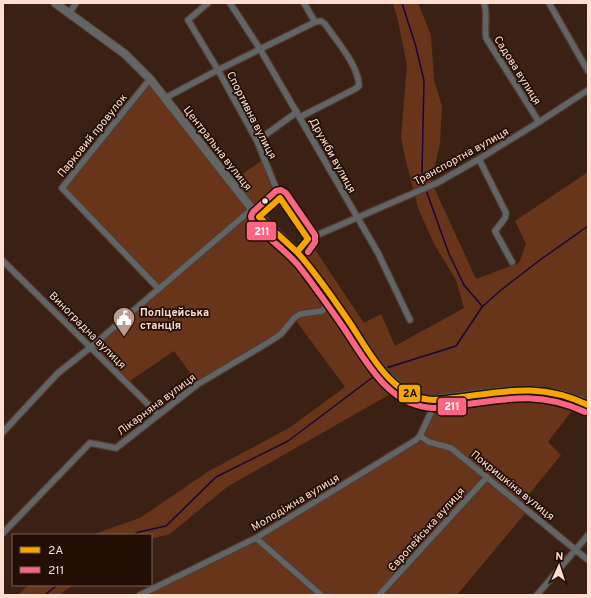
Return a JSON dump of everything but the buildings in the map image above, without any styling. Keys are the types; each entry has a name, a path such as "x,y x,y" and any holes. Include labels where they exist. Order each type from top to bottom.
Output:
{"street":[{"name":"Центральна вулиця","path":"54,3 125,54 150,80 252,209 297,252 376,361 388,376 402,388 414,396 424,399 437,399 501,391 536,390 561,394 580,400 588,405"},
{"path":"69,14 76,3"},
{"name":"Спортивна вулиця","path":"208,3 188,20 218,70 257,141 280,198 308,239"},
{"name":"Дружби вулиця","path":"230,3 260,49 378,253 410,320"},
{"path":"304,3 315,22"},
{"name":"Садова вулиця","path":"484,3 487,14 484,27 486,38 539,122"},
{"path":"549,3 588,71"},
{"path":"165,98 260,49 315,22 321,21 325,24 347,56 356,73 359,86 299,115 257,141"},
{"name":"Парковий провулок","path":"150,80 62,188 159,289"},
{"name":"Транспортна вулиця","path":"297,252 308,239 437,183 479,159 588,90"},
{"path":"479,159 506,213 505,218 495,231 512,262"},
{"path":"259,217 280,198"},
{"path":"3,432 58,373 91,347 252,209"},
{"name":"Виноградна вулиця","path":"3,261 158,414"},
{"name":"Лікарняна вулиця","path":"3,533 90,444 116,448 198,384 281,334 294,318 300,314 322,311 333,300"},
{"path":"420,436 437,399"},
{"name":"Покришкіна вулиця","path":"420,436 429,442 451,448 588,560"},
{"name":"Молодіжна вулиця","path":"140,595 256,538 416,440 420,436"},
{"name":"Європейська вулиця","path":"379,595 487,476"},
{"path":"537,595 588,535"},
{"path":"256,538 321,595"}],"shaded area":[{"path":"393,3 418,3 431,35 434,80 442,106 440,144 431,181 476,279 519,263 526,244 515,221 588,172 588,402 580,400 548,442 561,455 521,504 528,510 457,595 140,595 256,538 416,440 437,399 401,388 227,487 170,534 152,539 152,534 94,534 140,518 209,471 289,428 345,387 294,318 281,334 198,384 174,351 127,383 91,347 158,289 62,188 150,79 231,182 264,159 280,198 259,217 297,252 308,239 364,323 381,314 395,346 464,308 456,280 434,244 418,208 405,157 401,137 407,65"},
{"path":"27,586 72,586 59,595 18,595"}],"waterway":[{"path":"402,3 416,47 424,81 422,171 424,184"},
{"path":"426,190 449,254 464,285 482,306"},
{"path":"386,368 456,346 482,307 501,290 540,260 588,226"},
{"path":"136,534 166,526 216,477 288,441 381,371"},
{"path":"45,595 56,586"}],"transit line":[{"name":"211","path":"308,252 315,242 315,235 286,193 281,190 276,191 253,212 251,216 252,221 298,265 378,378 390,390 403,399 417,405 434,408 528,398 565,404 585,412"},
{"name":"2А","path":"280,198 308,239 297,252 259,217 280,198"},
{"name":"2А","path":"297,252 324,285 373,359 393,382 405,391 419,398 434,400 530,390 548,392 568,397 588,405"}],"place":[{"name":"Поліцейська станція","path":"124,338"}]}
